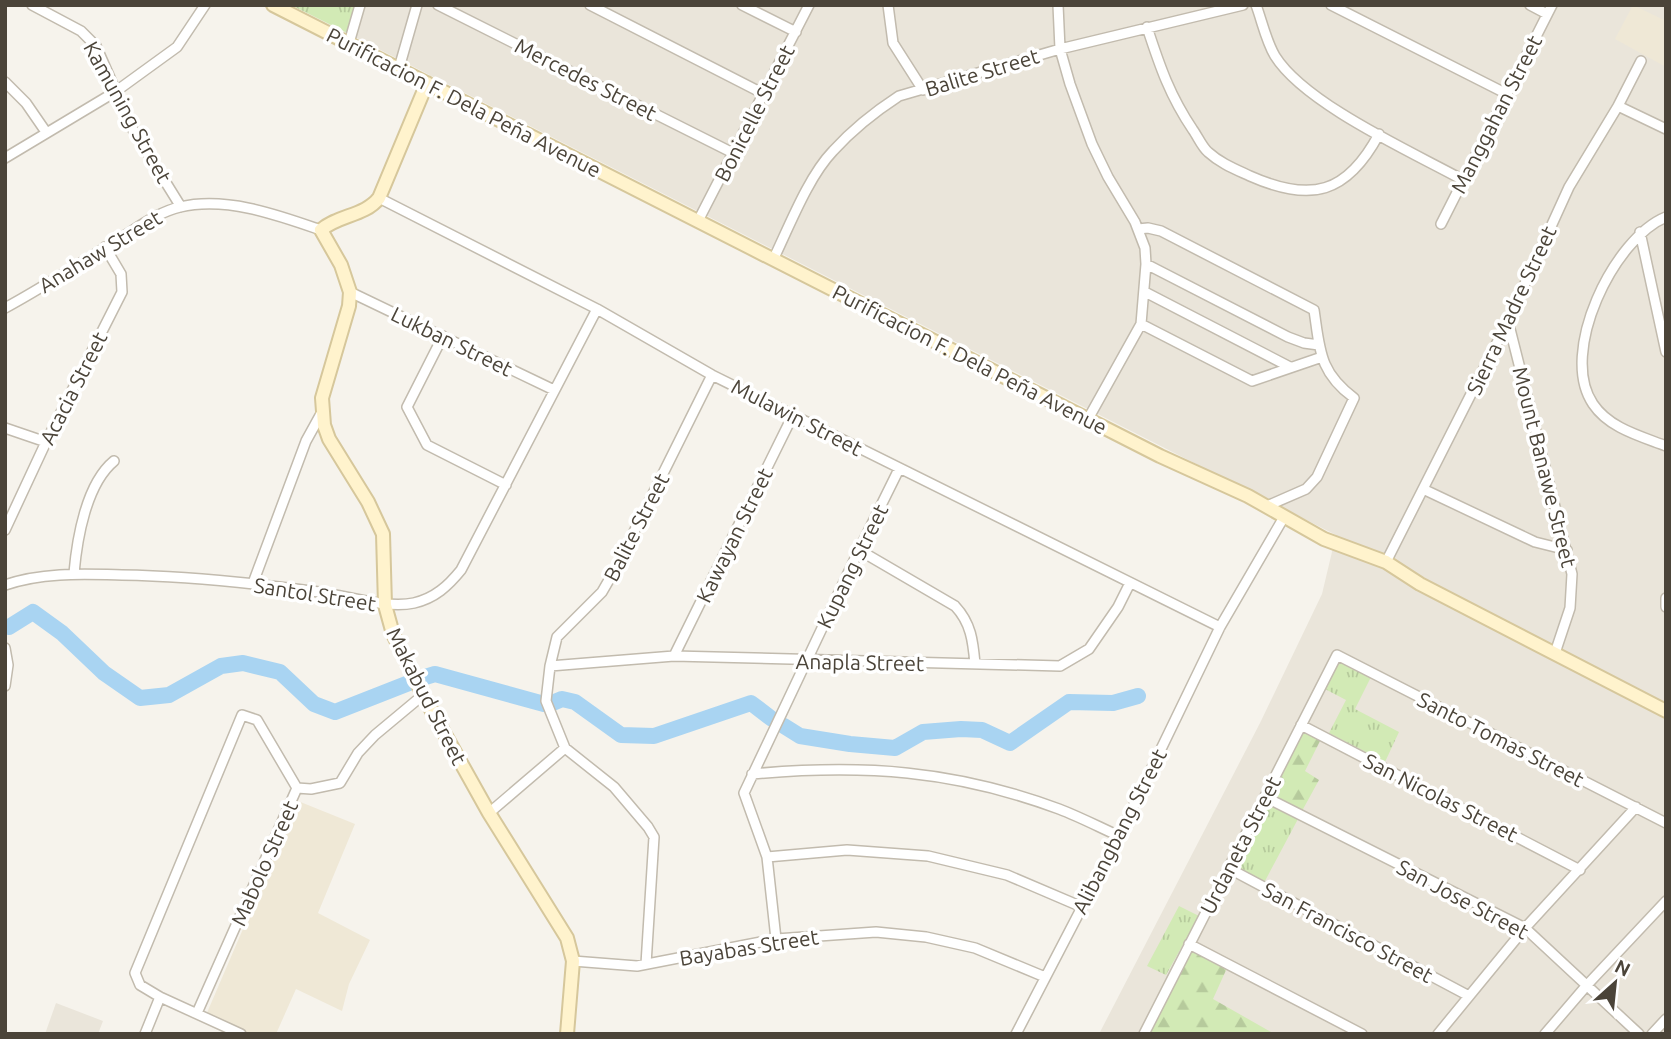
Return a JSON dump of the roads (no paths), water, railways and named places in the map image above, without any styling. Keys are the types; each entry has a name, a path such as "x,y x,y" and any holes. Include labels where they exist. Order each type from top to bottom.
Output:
{"street":[{"name":"Kamuning Street","path":"32,5 72,25 90,38 103,57 115,92 132,128 181,206"},
{"path":"5,158 115,92 177,47 205,5"},
{"name":"Purificacion F. Dela Peña Avenue","path":"273,5 1172,462 1267,506 1324,539 1386,562 1420,584 1666,711"},
{"path":"349,43 360,5"},
{"path":"398,68 417,5"},
{"name":"Mercedes Street","path":"438,5 733,153"},
{"path":"590,5 764,94"},
{"path":"742,5 796,32"},
{"name":"Bonicelle Street","path":"698,221 809,5"},
{"path":"888,5 893,43 923,90"},
{"path":"1058,5 1060,49 1070,84 1092,144 1138,229 1145,248 1145,292 1141,324 1088,419"},
{"name":"Balite Street","path":"773,260 806,193 832,151 882,107 900,96 1060,49 1242,5"},
{"path":"1256,5 1275,55 1310,92 1463,180"},
{"path":"1331,5 1507,94"},
{"path":"1530,5 1549,10"},
{"name":"Manggahan Street","path":"1441,224 1549,10"},
{"path":"1147,27 1174,101 1207,151 1226,165 1291,191 1312,191 1331,187 1354,172 1379,134"},
{"name":"Sierra Madre Street","path":"1386,562 1508,321 1569,187 1618,106 1641,61"},
{"path":"5,82 26,103 46,132"},
{"path":"253,583 306,441 321,412 326,384 346,318 350,292 341,265 321,230 338,218 368,208 379,198 427,83"},
{"path":"1618,106 1666,129"},
{"name":"Mulawin Street","path":"379,198 597,309 712,375 1220,627"},
{"name":"Anahaw Street","path":"5,308 152,218 181,206 218,204 237,207 294,220 321,230"},
{"path":"1666,217 1653,222 1640,232 1621,255 1591,312 1583,344 1584,378 1592,403 1610,422 1666,446"},
{"path":"1138,229 1161,231 1314,310 1319,345 1329,374 1337,385 1354,398 1317,477 1306,489 1267,506"},
{"path":"1640,232 1666,352"},
{"name":"Acacia Street","path":"5,530 122,292 121,274 105,247"},
{"path":"1146,264 1288,337 1319,345"},
{"name":"Lukban Street","path":"350,292 554,390"},
{"path":"1145,292 1290,367"},
{"name":"Santol Street","path":"5,585 74,573 152,575 253,583 352,596 385,605 413,603 431,597 447,587 461,570 597,309"},
{"name":"Mount Banawe Street","path":"1508,321 1567,550 1573,591 1566,626 1555,653"},
{"path":"1141,324 1252,381 1322,357"},
{"path":"443,336 407,407 428,445 506,485"},
{"name":"Balite Street","path":"646,964 654,837 614,788 565,748 546,701 557,637 603,592 712,375"},
{"name":"Makabud Street","path":"321,412 329,439 368,502 383,534 386,552 385,605 393,634 423,695 489,813 567,938 573,961 567,1034"},
{"name":"Kawayan Street","path":"674,656 793,415"},
{"path":"5,428 46,442"},
{"path":"74,573 76,550 89,500 99,478 114,461"},
{"name":"Kupang Street","path":"776,939 766,857 744,793 899,469"},
{"path":"1423,489 1535,542 1567,550"},
{"name":"Alibangbang Street","path":"1016,1034 1119,836 1220,627 1284,517"},
{"path":"859,550 955,606 965,617 973,637 975,664"},
{"name":"Anapla Street","path":"550,666 674,656 1059,666 1089,649 1118,607 1130,583"},
{"path":"1666,598 1666,607"},
{"path":"5,648 5,686"},
{"name":"Urdaneta Street","path":"1144,1034 1337,655"},
{"name":"Santo Tomas Street","path":"1337,655 1666,823"},
{"name":"Mabolo Street","path":"197,1013 297,788 311,789 340,783 358,753 374,735 423,695"},
{"path":"241,1034 160,997 140,985 135,973 242,715 257,720 297,788"},
{"name":"San Nicolas Street","path":"1301,725 1580,870"},
{"path":"489,813 565,748"},
{"path":"752,774 814,768 877,769 940,776 1001,790 1049,806 1119,836"},
{"name":"San Jose Street","path":"1265,797 1525,928 1639,1034"},
{"path":"1438,1034 1525,928 1636,807"},
{"path":"766,857 847,850 928,856 1007,875 1082,907"},
{"name":"San Francisco Street","path":"1228,868 1469,996"},
{"path":"1545,1034 1666,901"},
{"name":"Bayabas Street","path":"573,961 637,966 776,939 876,932 926,937 975,948 1045,978"},
{"path":"1189,944 1362,1034"},
{"path":"145,1034 160,997"},
{"path":"1652,1034 1666,1019"}],"waterway":[{"path":"9,627 33,612 62,633 104,673 140,698 169,695 221,666 243,663 280,672 314,704 335,712 414,681"},
{"path":"422,678 435,674 544,704"},
{"path":"784,726 800,736 895,748 923,732 961,729 982,730 1010,743 1069,702 1113,703 1138,696"},
{"path":"550,704 562,699 575,702 621,735 654,736 751,703 772,719"}]}
